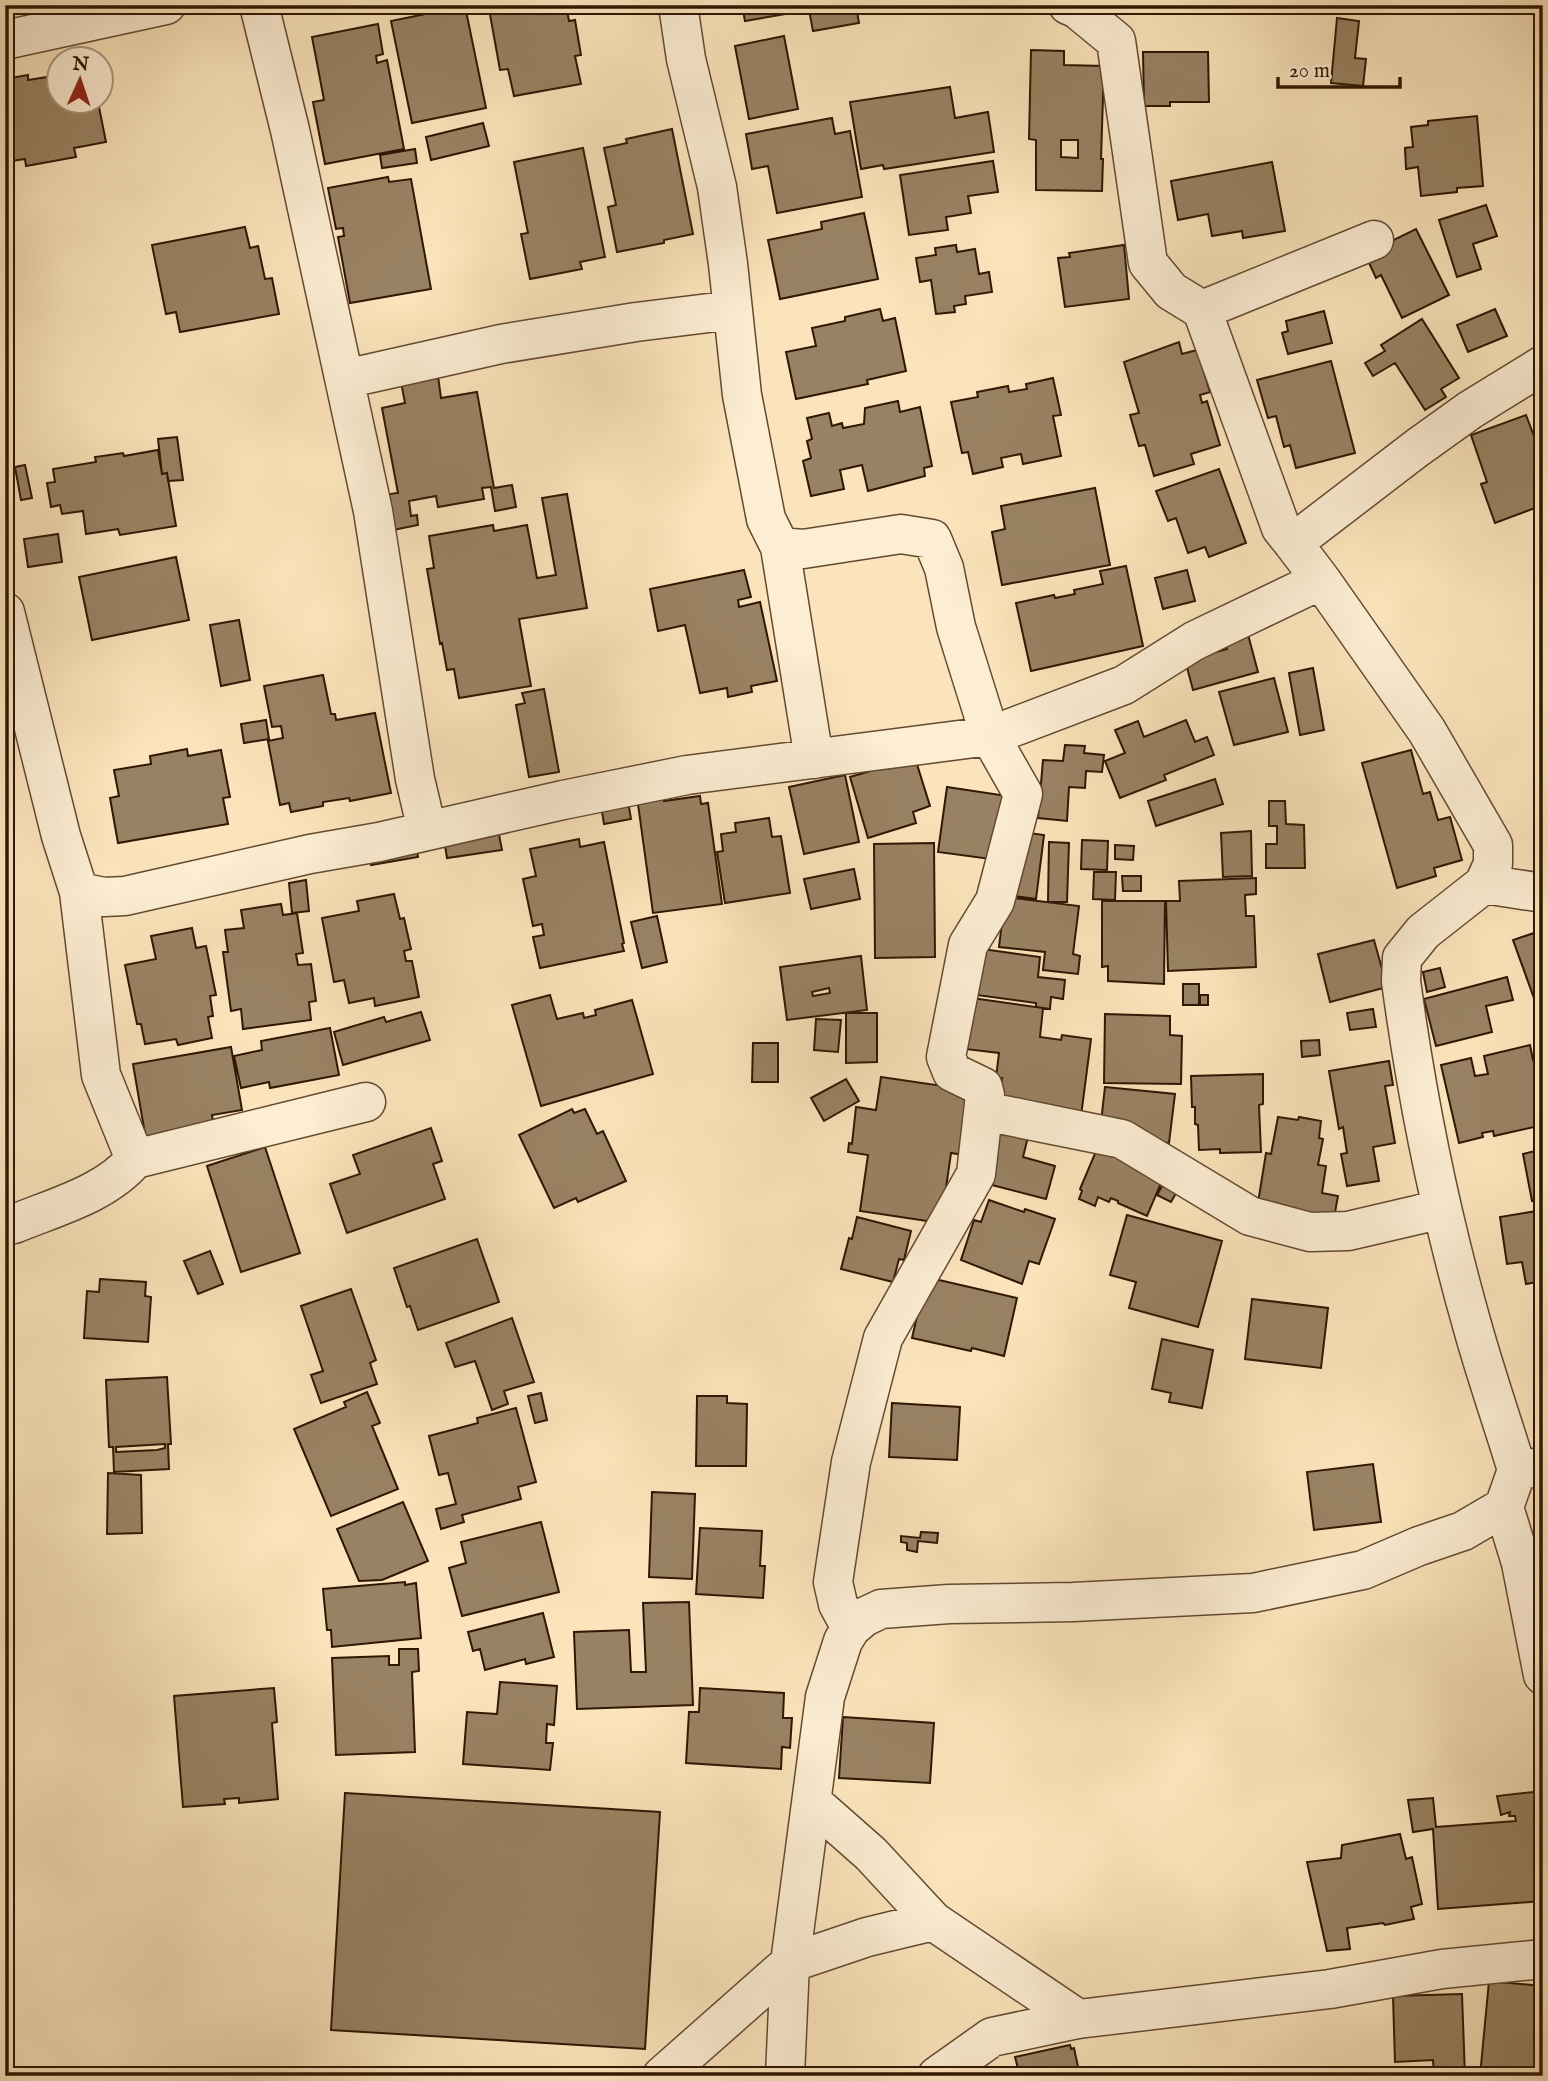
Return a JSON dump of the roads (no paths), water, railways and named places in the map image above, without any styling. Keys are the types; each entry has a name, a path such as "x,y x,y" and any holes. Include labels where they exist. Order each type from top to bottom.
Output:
{"street":[{"path":"5,40 166,5"},
{"path":"259,5 290,130 373,511 415,779 427,830"},
{"path":"678,5 686,59 717,187 742,395 766,519 779,547 814,758"},
{"path":"785,2076 790,1963 825,1698 835,1661 851,1628 864,1617 881,1609 948,1604 1073,1602 1253,1593 1363,1570 1463,1531 1504,1507 1530,1469 1475,1334 1441,1206 1410,1050 1401,981 1402,958 1423,932 1484,884 1493,864 1493,845 1427,731 1282,528 1202,310 1171,291 1148,262 1116,41 1077,9 1068,5"},
{"path":"1202,310 1374,240"},
{"path":"345,379 501,344 636,322 733,310"},
{"path":"1293,543 1417,447 1469,410 1543,365"},
{"path":"779,547 803,549 901,534 932,539 944,568 956,627 990,736 1023,794 995,901 968,945 946,1057 952,1072 983,1087 984,1111 976,1174 883,1338 854,1450 834,1582 838,1604 851,1628"},
{"path":"79,892 104,897 125,896 310,854 379,842 687,775 990,736 1124,685 1195,641 1321,580"},
{"path":"5,612 61,836 79,892 101,1075 135,1159"},
{"path":"1484,884 1543,893"},
{"path":"5,1225 14,1224 85,1195 123,1174 135,1159 366,1102"},
{"path":"984,1111 1122,1139 1250,1216 1310,1232 1348,1231 1421,1214 1441,1206"},
{"path":"1504,1507 1521,1563 1543,1675"},
{"path":"813,1802 871,1854 933,1921 1078,2019"},
{"path":"662,2076 790,1963 867,1937 933,1921"},
{"path":"937,2076 992,2037 1078,2019 1330,1989 1442,1969 1543,1959"}]}
